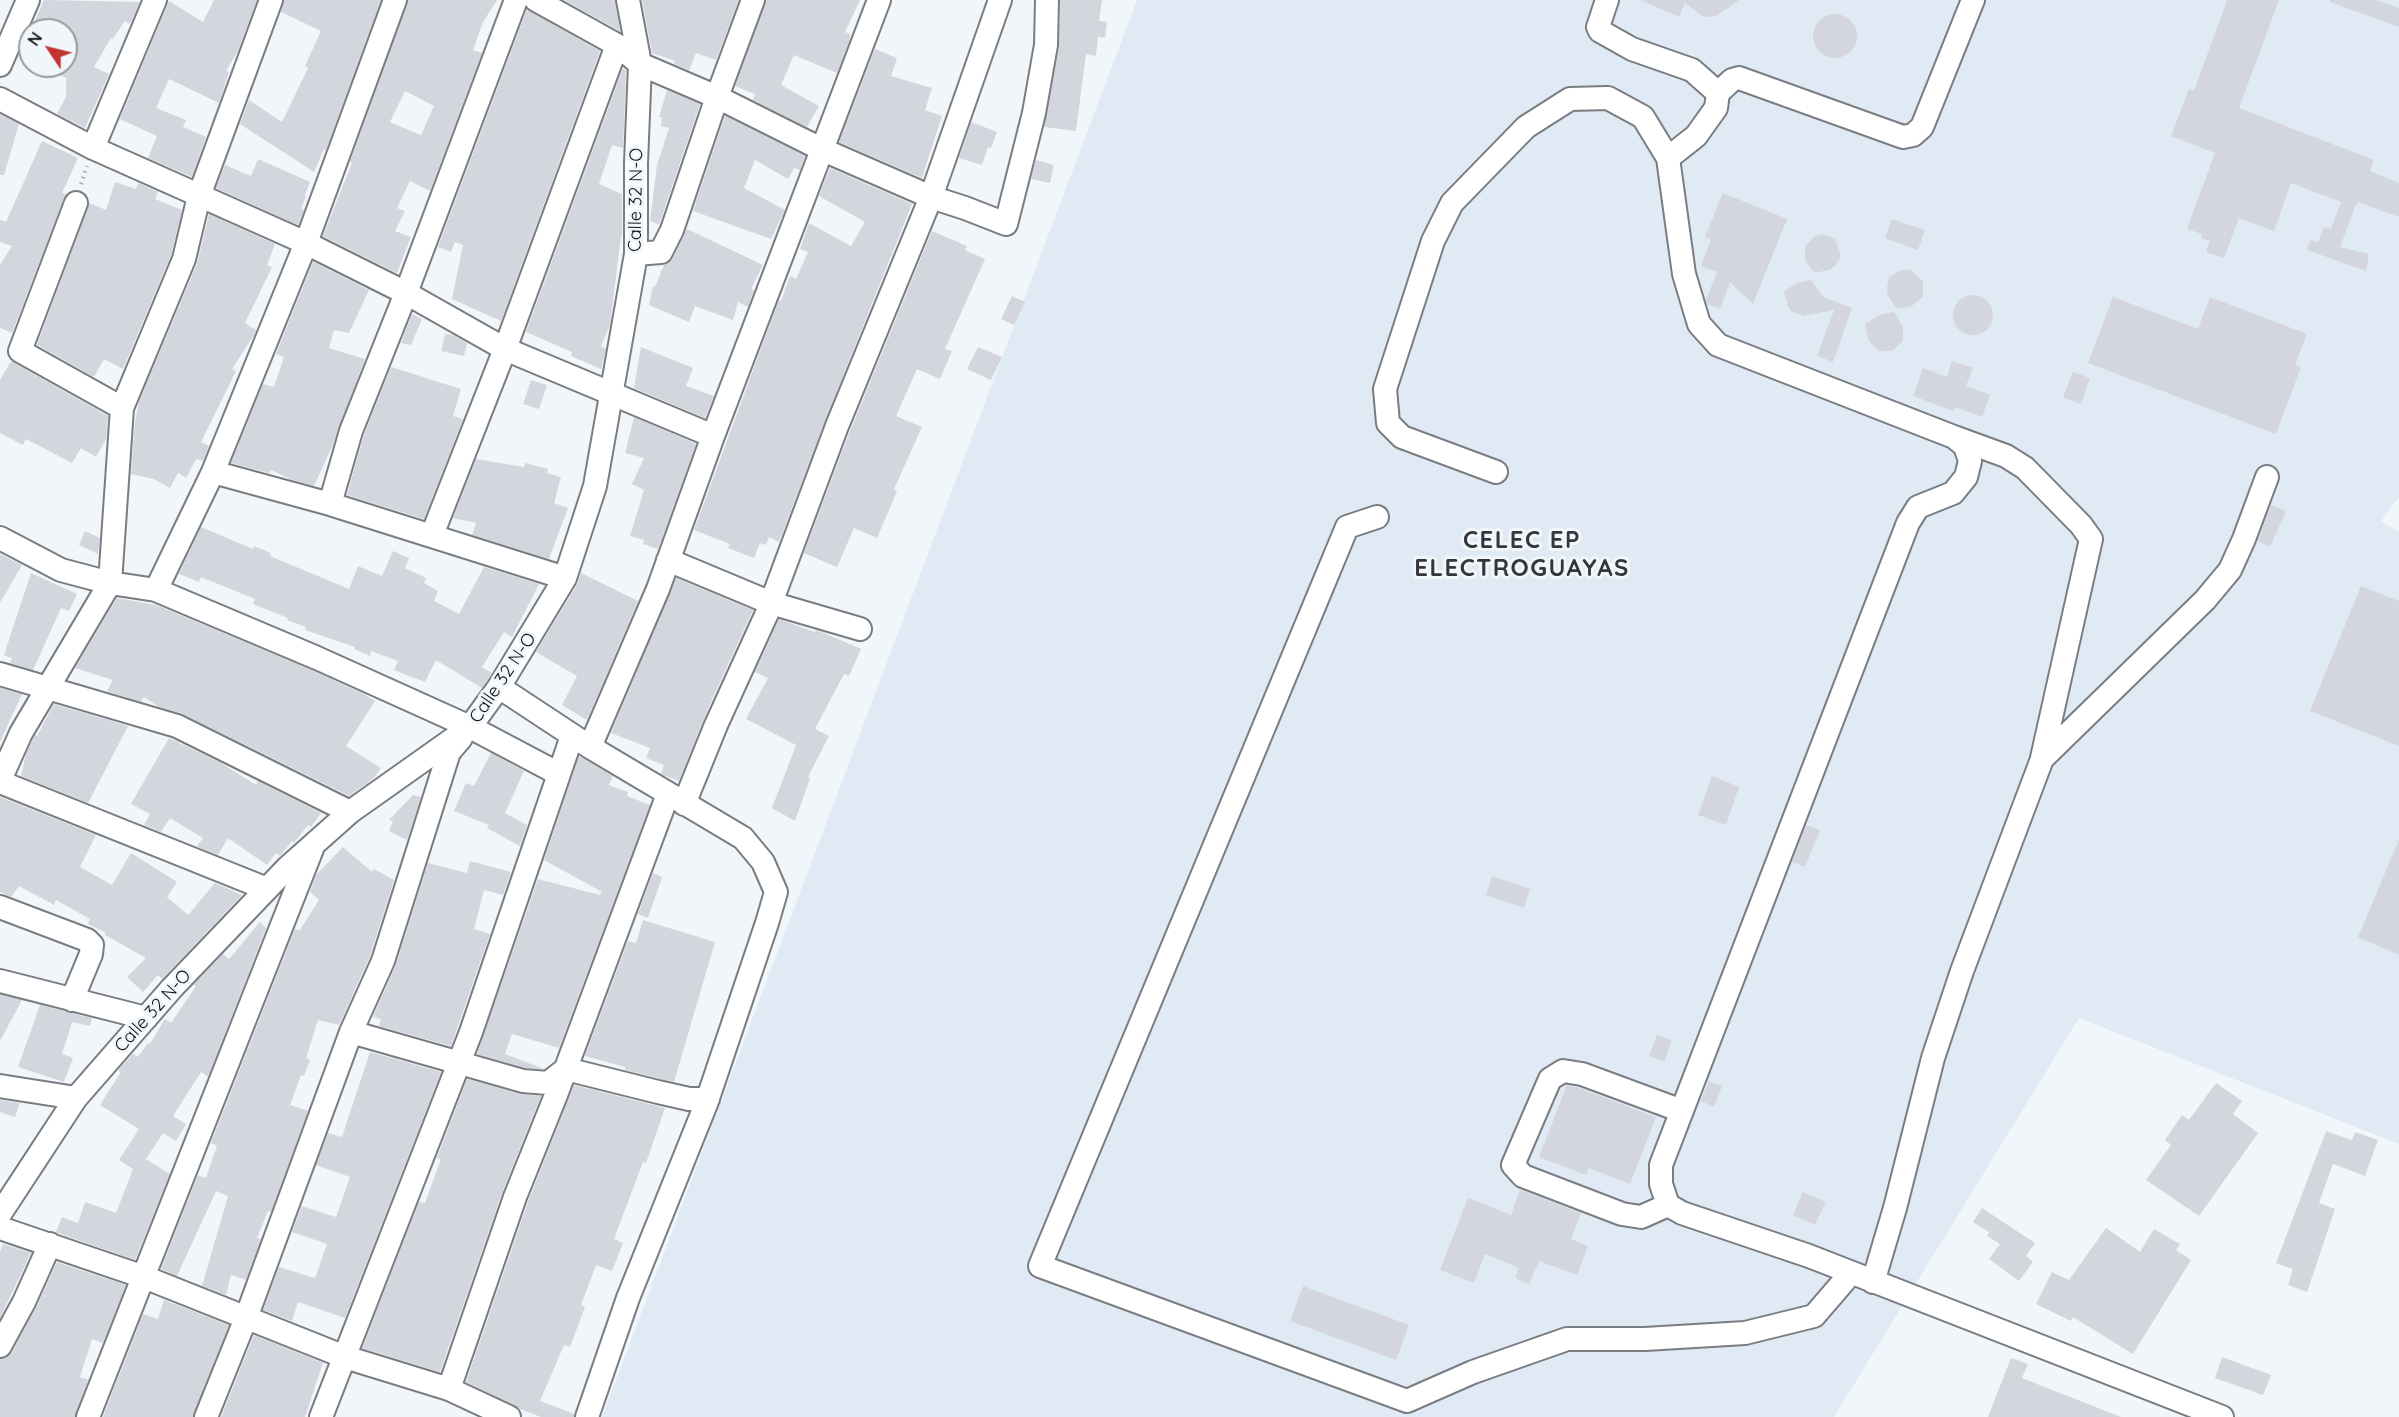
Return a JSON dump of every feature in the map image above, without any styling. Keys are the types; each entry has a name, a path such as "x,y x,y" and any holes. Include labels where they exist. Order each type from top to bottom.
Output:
{"street":[{"path":"0,65 28,0"},
{"path":"93,148 155,0"},
{"path":"267,889 0,781 21,734 110,584 122,408 184,259 198,196 271,0"},
{"path":"156,590 213,472 306,243 395,0"},
{"path":"330,504 351,431 406,293 516,0"},
{"path":"536,0 617,45 640,64 717,97 821,150 931,197 1006,224 1034,112 1046,45 1047,0"},
{"path":"636,254 661,252 672,230 753,0"},
{"path":"321,1417 475,1021 560,774 581,742 668,560 879,0"},
{"path":"448,1389 515,1197 676,799 716,725 771,603 837,426 931,197 1000,0"},
{"path":"1607,0 1598,27 1600,31 1632,49 1692,70 1718,93"},
{"path":"1668,158 1696,136 1716,108 1718,93 1732,80 1739,78 1903,137 1913,135 1922,127 1973,0"},
{"name":"Calle 32 N-O","path":"0,1214 7,1191 76,1098 146,1018 267,889 350,812 470,727 499,687 565,578 596,486 610,392 636,254 636,163 640,64 630,2"},
{"path":"432,535 505,349 617,45"},
{"path":"1496,472 1402,437 1388,423 1385,388 1433,241 1452,203 1526,127 1570,99 1608,98 1643,117 1668,158 1684,274 1699,324 1718,345 2006,456 2025,468 2081,525 2091,539 2042,759 1962,971 1933,1058 1895,1209 1873,1281"},
{"path":"0,99 93,148 306,243 406,293 505,349 713,436"},
{"path":"76,202 20,351 122,408"},
{"path":"1954,437 1965,446 1970,461 1966,477 1953,493 1928,501 1918,507 1908,523 1661,1165 1661,1184 1668,1205 1682,1213 1873,1281 2222,1417"},
{"path":"213,472 330,504 565,578"},
{"path":"2042,759 2205,600 2230,570 2267,477"},
{"path":"1377,517 1347,527 1040,1266 1407,1401 1473,1372 1567,1338 1645,1338 1745,1333 1815,1316 1851,1273"},
{"path":"0,538 62,570 110,584 156,590 317,658 470,727 560,774"},
{"path":"668,560 771,603 860,629"},
{"path":"0,674 177,726 350,812"},
{"path":"499,687 581,742 743,838 763,862 776,892 708,1099 628,1298 587,1417"},
{"path":"207,1417 246,1318 351,1032 383,961 449,752 470,727"},
{"path":"88,1417 314,844"},
{"path":"0,907 87,940 92,945 91,954 72,1000"},
{"path":"0,981 146,1018"},
{"path":"351,1032 523,1081 548,1083 566,1069"},
{"path":"566,1069 689,1099 708,1099"},
{"path":"1668,1205 1641,1217 1622,1214 1523,1176 1513,1165 1550,1079 1563,1071 1582,1074 1683,1110"},
{"path":"0,1086 76,1098"},
{"path":"0,1228 144,1277 345,1357 448,1389 509,1417"},
{"path":"0,1346 24,1302 50,1244"}],"path":[{"path":"76,202 93,148"}],"shaded area":[{"path":"1137,0 2399,0 2399,497 2381,521 2399,532 2399,1144 2079,1018 1834,1417 602,1417"}],"building":[{"path":"44,0 140,2 130,24 125,21 113,39 111,38 94,67 109,74 85,128 57,114 66,97 66,78 78,78 78,18 36,18"},
{"path":"214,0 257,0 238,51 226,71 229,72 219,103 169,79 156,108 186,120 183,127 206,137 192,177 148,158 157,136 120,119 169,1 203,22"},
{"path":"284,0 381,0 326,150 324,149 314,172 240,124 249,100 282,122 308,68 305,66 321,31 281,12"},
{"path":"408,0 497,0 483,22 473,50 482,53 430,191 410,181 397,208 405,211 395,231 411,237 397,273 323,236 352,163 350,162","holes":["405,91 434,106 421,135 390,122"]},
{"path":"564,0 615,0 620,31"},
{"path":"642,0 739,0 716,60 696,53 689,70 674,64 675,61 652,53"},
{"path":"766,0 860,0 845,32 850,34 850,39 837,73 794,55 781,85 819,106 807,127 753,100 755,94 735,86"},
{"path":"1060,0 1102,0 1099,21 1107,22 1105,38 1098,37 1096,56 1086,54 1076,131 1044,127 1059,47"},
{"path":"1640,0 1739,0 1716,16 1709,17 1702,16 1685,3 1679,17"},
{"path":"2227,0 2279,0 2239,108 2374,160 2370,171 2399,183 2399,217 2358,202 2340,247 2369,254 2366,271 2307,250 2310,240 2318,242 2324,227 2331,229 2341,202 2291,183 2274,231 2239,218 2224,258 2206,252 2210,241 2201,238 2202,234 2187,229 2215,153 2171,136 2189,89 2194,91"},
{"path":"2330,0 2376,0 2399,8 2399,27 2330,2"},
{"path":"527,9 600,51 501,321 452,299 463,245 455,242 451,252 438,247"},
{"path":"1835,14 1844,15 1851,20 1856,27 1856,45 1851,52 1844,57 1835,58 1826,57 1819,52 1814,45 1813,36 1814,27 1819,20 1826,15"},
{"path":"875,49 897,58 891,76 932,88 925,110 942,116 922,178 839,142"},
{"path":"623,68 626,70 623,148 612,145 599,184 622,194 622,237 610,325 601,346 606,349 601,369 571,356 572,352 526,332"},
{"path":"667,90 700,104 659,225 650,221 657,165 669,128 661,126 662,117 659,117"},
{"path":"0,114 19,124 4,175 0,175"},
{"path":"725,116 805,156 800,170 794,168 788,179 755,160 744,188 785,210 771,239 693,211"},
{"path":"971,122 997,132 991,148 988,147 982,165 959,158"},
{"path":"42,141 78,158 62,193 66,194 12,333 0,328 0,265 12,246 0,242 0,220 6,222"},
{"path":"258,159 310,182 298,225 216,188 225,165 251,176"},
{"path":"1036,160 1054,165 1050,183 1031,179"},
{"path":"830,168 912,204 779,542 769,537 766,545 760,543 754,558 728,548 730,544 694,530 779,300 781,301 790,276 796,279 808,252 800,249 809,223 851,246 865,222 819,196"},
{"path":"115,182 136,189 138,183 158,192 155,199 182,210 171,255 123,369 104,359 94,377 37,345 89,203 106,210"},
{"path":"1723,193 1787,219 1753,304 1730,282 1720,309 1707,304 1706,300 1717,272 1701,266 1711,239 1705,237"},
{"path":"209,214 275,244 267,265 272,267 245,323 256,330 254,335 232,369 236,371 201,442 209,446 203,461 196,459 186,478 178,473 170,488 154,479 131,474 135,422 139,401 197,264"},
{"path":"1892,219 1925,230 1918,250 1885,238"},
{"path":"687,229 763,265 751,289 754,290 748,307 738,302 733,320 695,306 689,322 649,305 653,286 655,287 664,265 673,258"},
{"path":"932,231 967,246 965,250 985,259 945,349 952,351 940,379 917,369 896,416 922,427 894,489 897,491 877,538 854,528 837,567 804,553 850,431"},
{"path":"1822,234 1835,239 1841,256 1835,266 1829,270 1814,273 1805,260 1805,246 1815,236"},
{"path":"313,262 369,290 349,333 334,330 329,348 365,359 332,447 314,486 292,480 271,470 269,473 231,463 263,384 274,387 284,357 276,354"},
{"path":"1910,269 1923,281 1923,296 1912,306 1897,309 1888,296 1889,277 1899,271"},
{"path":"1811,280 1823,297 1852,308 1833,362 1817,356 1834,310 1804,316 1791,311 1788,306 1784,291 1797,283"},
{"path":"1973,295 1981,296 1987,301 1992,307 1992,323 1987,329 1981,334 1973,335 1965,334 1959,329 1954,323 1953,315 1954,307 1959,301 1965,296"},
{"path":"1012,296 1025,302 1014,325 1001,319"},
{"path":"2113,297 2198,329 2210,297 2307,334 2295,365 2301,367 2276,434 2088,363"},
{"path":"1894,312 1903,326 1903,341 1892,351 1878,351 1868,340 1865,324 1879,315"},
{"path":"412,314 422,319 411,345 401,343"},
{"path":"445,334 453,335 467,343 464,356 441,351"},
{"path":"641,347 693,368 686,386 714,396 705,418 634,388"},
{"path":"978,347 1002,357 991,380 967,369"},
{"path":"11,361 108,416 106,439 96,457 81,448 72,463 26,439 23,445 0,433 0,380"},
{"path":"1952,361 1973,368 1966,386 1990,395 1982,417 1955,407 1953,411 1913,396 1923,368 1947,377"},
{"path":"391,367 461,389 453,416 463,419 424,519 347,495 364,435"},
{"path":"2073,372 2090,378 2081,404 2063,397"},
{"path":"531,380 547,385 539,409 523,404"},
{"path":"634,417 696,444 658,549 643,544 644,540 630,536 644,490 632,484 644,458 625,453"},
{"path":"476,459 524,467 525,463 548,469 547,473 561,477 554,503 568,508 549,559 472,535 476,523 453,518"},
{"path":"2271,505 2286,511 2270,547 2258,541"},
{"path":"201,527 253,549 254,546 271,553 270,556 349,589 358,566 382,576 393,551 409,558 405,568 426,578 424,583 438,591 434,601 459,614 484,567 539,584 512,637 504,632 482,667 492,673 482,688 436,660 425,682 394,670 398,661 371,651 370,656 354,649 355,647 305,630 306,627 287,620 288,618 253,604 255,599 201,577 199,582 179,574"},
{"path":"85,531 100,538 98,554 79,545"},
{"path":"0,554 22,565 0,603"},
{"path":"31,573 77,594 69,611 61,608 33,670 10,663 12,658 4,655"},
{"path":"581,573 638,601 587,720 562,705 577,676 536,652 577,585"},
{"path":"676,578 753,610 710,704 679,781 661,774 664,765 646,758 650,748 611,733"},
{"path":"2361,586 2399,601 2399,746 2310,711"},
{"path":"117,598 156,605 312,670 375,701 346,746 381,768 374,778 349,796 183,714 159,707 144,697 141,702 107,691 113,680 75,668"},
{"path":"779,619 815,632 816,630 861,649 849,676 844,674 815,729 829,736 808,777 810,778 795,821 772,808 796,745 746,719 768,678 755,672"},
{"path":"0,688 22,694 0,742"},
{"path":"54,704 128,726 88,803 21,776 26,754"},
{"path":"169,738 221,763 256,785 258,781 321,813 311,827 308,825 294,843 292,841 280,856 276,853 267,865 228,838 218,855 200,848 197,846 203,838 170,818 161,832 144,825 150,814 131,804"},
{"path":"491,753 524,771 505,813 527,825 520,846 487,828 489,825 454,811 466,783 474,786"},
{"path":"579,756 613,776 609,785 628,792 627,796 650,805 559,1048 512,1034 505,1054 544,1069 525,1068 477,1054 538,879 600,895 602,892 544,860"},
{"path":"1712,776 1739,787 1726,825 1698,815"},
{"path":"413,795 421,797 407,840 389,831 393,821 389,820"},
{"path":"0,797 96,835 80,867 112,885 131,853 177,882 167,897 188,915 215,883 242,895 162,979 158,975 143,992 127,977 146,958 105,935 106,933 88,924 90,919 56,900 54,905 19,886 11,897 0,892"},
{"path":"1806,825 1820,830 1805,867 1792,862"},
{"path":"2399,840 2399,955 2358,937"},
{"path":"343,847 372,872 374,869 394,880 370,956 339,1025 318,1020 306,1058 310,1060 304,1076 301,1075 290,1105 308,1111 271,1212 268,1211 257,1238 261,1239 246,1280 231,1275 226,1295 202,1286 228,1196 216,1191 177,1276 161,1269 198,1175 206,1178 217,1146 211,1143 295,929 300,930 319,900 310,892 316,875"},
{"path":"470,861 511,872 503,895 484,890 474,929 490,934 451,1046 379,1026 381,1019 373,1017 396,965 428,863 467,873"},
{"path":"653,873 662,877 648,918 638,914"},
{"path":"1492,876 1530,889 1524,908 1486,895"},
{"path":"643,920 715,942 674,1082 625,1070 625,1067 585,1056 628,941 636,943"},
{"path":"260,922 266,928 208,1077 201,1072 173,1116 186,1124 176,1141 163,1133 146,1159 170,1174 135,1260 56,1232 62,1217 78,1223 85,1202 116,1213 133,1169 119,1160 139,1129 100,1105 121,1072 118,1071 121,1067 133,1054 138,1057 148,1043 150,1044 165,1019 171,1023 196,986 193,985 223,954 229,959"},
{"path":"0,996 22,1000 0,1041"},
{"path":"40,1005 92,1018 90,1026 72,1022 62,1054 73,1058 64,1082 18,1067"},
{"path":"1657,1035 1672,1040 1664,1062 1649,1056"},
{"path":"370,1052 441,1072 345,1318 298,1302 292,1321 263,1310 279,1267 315,1278 327,1244 292,1232 302,1206 336,1217 350,1177 316,1165 328,1133 342,1137"},
{"path":"467,1079 520,1094 541,1096 502,1193 440,1372 362,1348 419,1202 425,1203 441,1159 437,1158"},
{"path":"1709,1081 1722,1086 1714,1107 1701,1101"},
{"path":"2216,1083 2242,1101 2233,1114 2258,1133 2199,1216 2146,1180 2171,1145 2165,1140 2182,1115 2189,1120"},
{"path":"574,1085 665,1108 646,1163 643,1162 614,1239 623,1243 612,1271 596,1265 581,1305 585,1307 570,1347 564,1345 540,1401 574,1414 574,1417 541,1417 466,1382 528,1202"},
{"path":"1567,1085 1656,1117 1630,1184 1589,1168 1586,1175 1539,1157"},
{"path":"0,1100 20,1103 15,1117 0,1112"},
{"path":"2326,1131 2352,1140 2355,1132 2378,1140 2365,1176 2333,1164 2319,1203 2335,1209 2307,1292 2288,1285 2293,1269 2276,1263"},
{"path":"1520,1190 1581,1213 1571,1239 1588,1246 1577,1275 1539,1261 1529,1284 1515,1278 1519,1268 1485,1254 1474,1283 1440,1270 1468,1198 1511,1215"},
{"path":"1803,1192 1826,1202 1815,1225 1793,1215"},
{"path":"1982,1208 2035,1243 2026,1256 2033,1262 2019,1281 1989,1259 2000,1244 1987,1236 1989,1232 1973,1222"},
{"path":"2106,1228 2140,1252 2154,1229 2180,1244 2176,1250 2191,1260 2133,1354 2073,1317 2071,1321 2036,1304 2052,1272 2069,1280"},
{"path":"3,1244 31,1253 0,1318 0,1252"},
{"path":"57,1262 126,1285 103,1343 92,1339 80,1377 88,1380 75,1417 0,1417 0,1359 6,1358 12,1352"},
{"path":"1303,1286 1409,1325 1396,1360 1290,1321"},
{"path":"164,1300 229,1325 193,1417 103,1417 143,1314 158,1319"},
{"path":"254,1335 323,1363 305,1417 221,1417"},
{"path":"2222,1357 2271,1375 2263,1395 2215,1378"},
{"path":"2011,1358 2028,1364 2022,1378 2121,1417 1988,1417"}],"district":[{"name":"CELEC EP ELECTROGUAYAS","path":"1522,555"}]}
